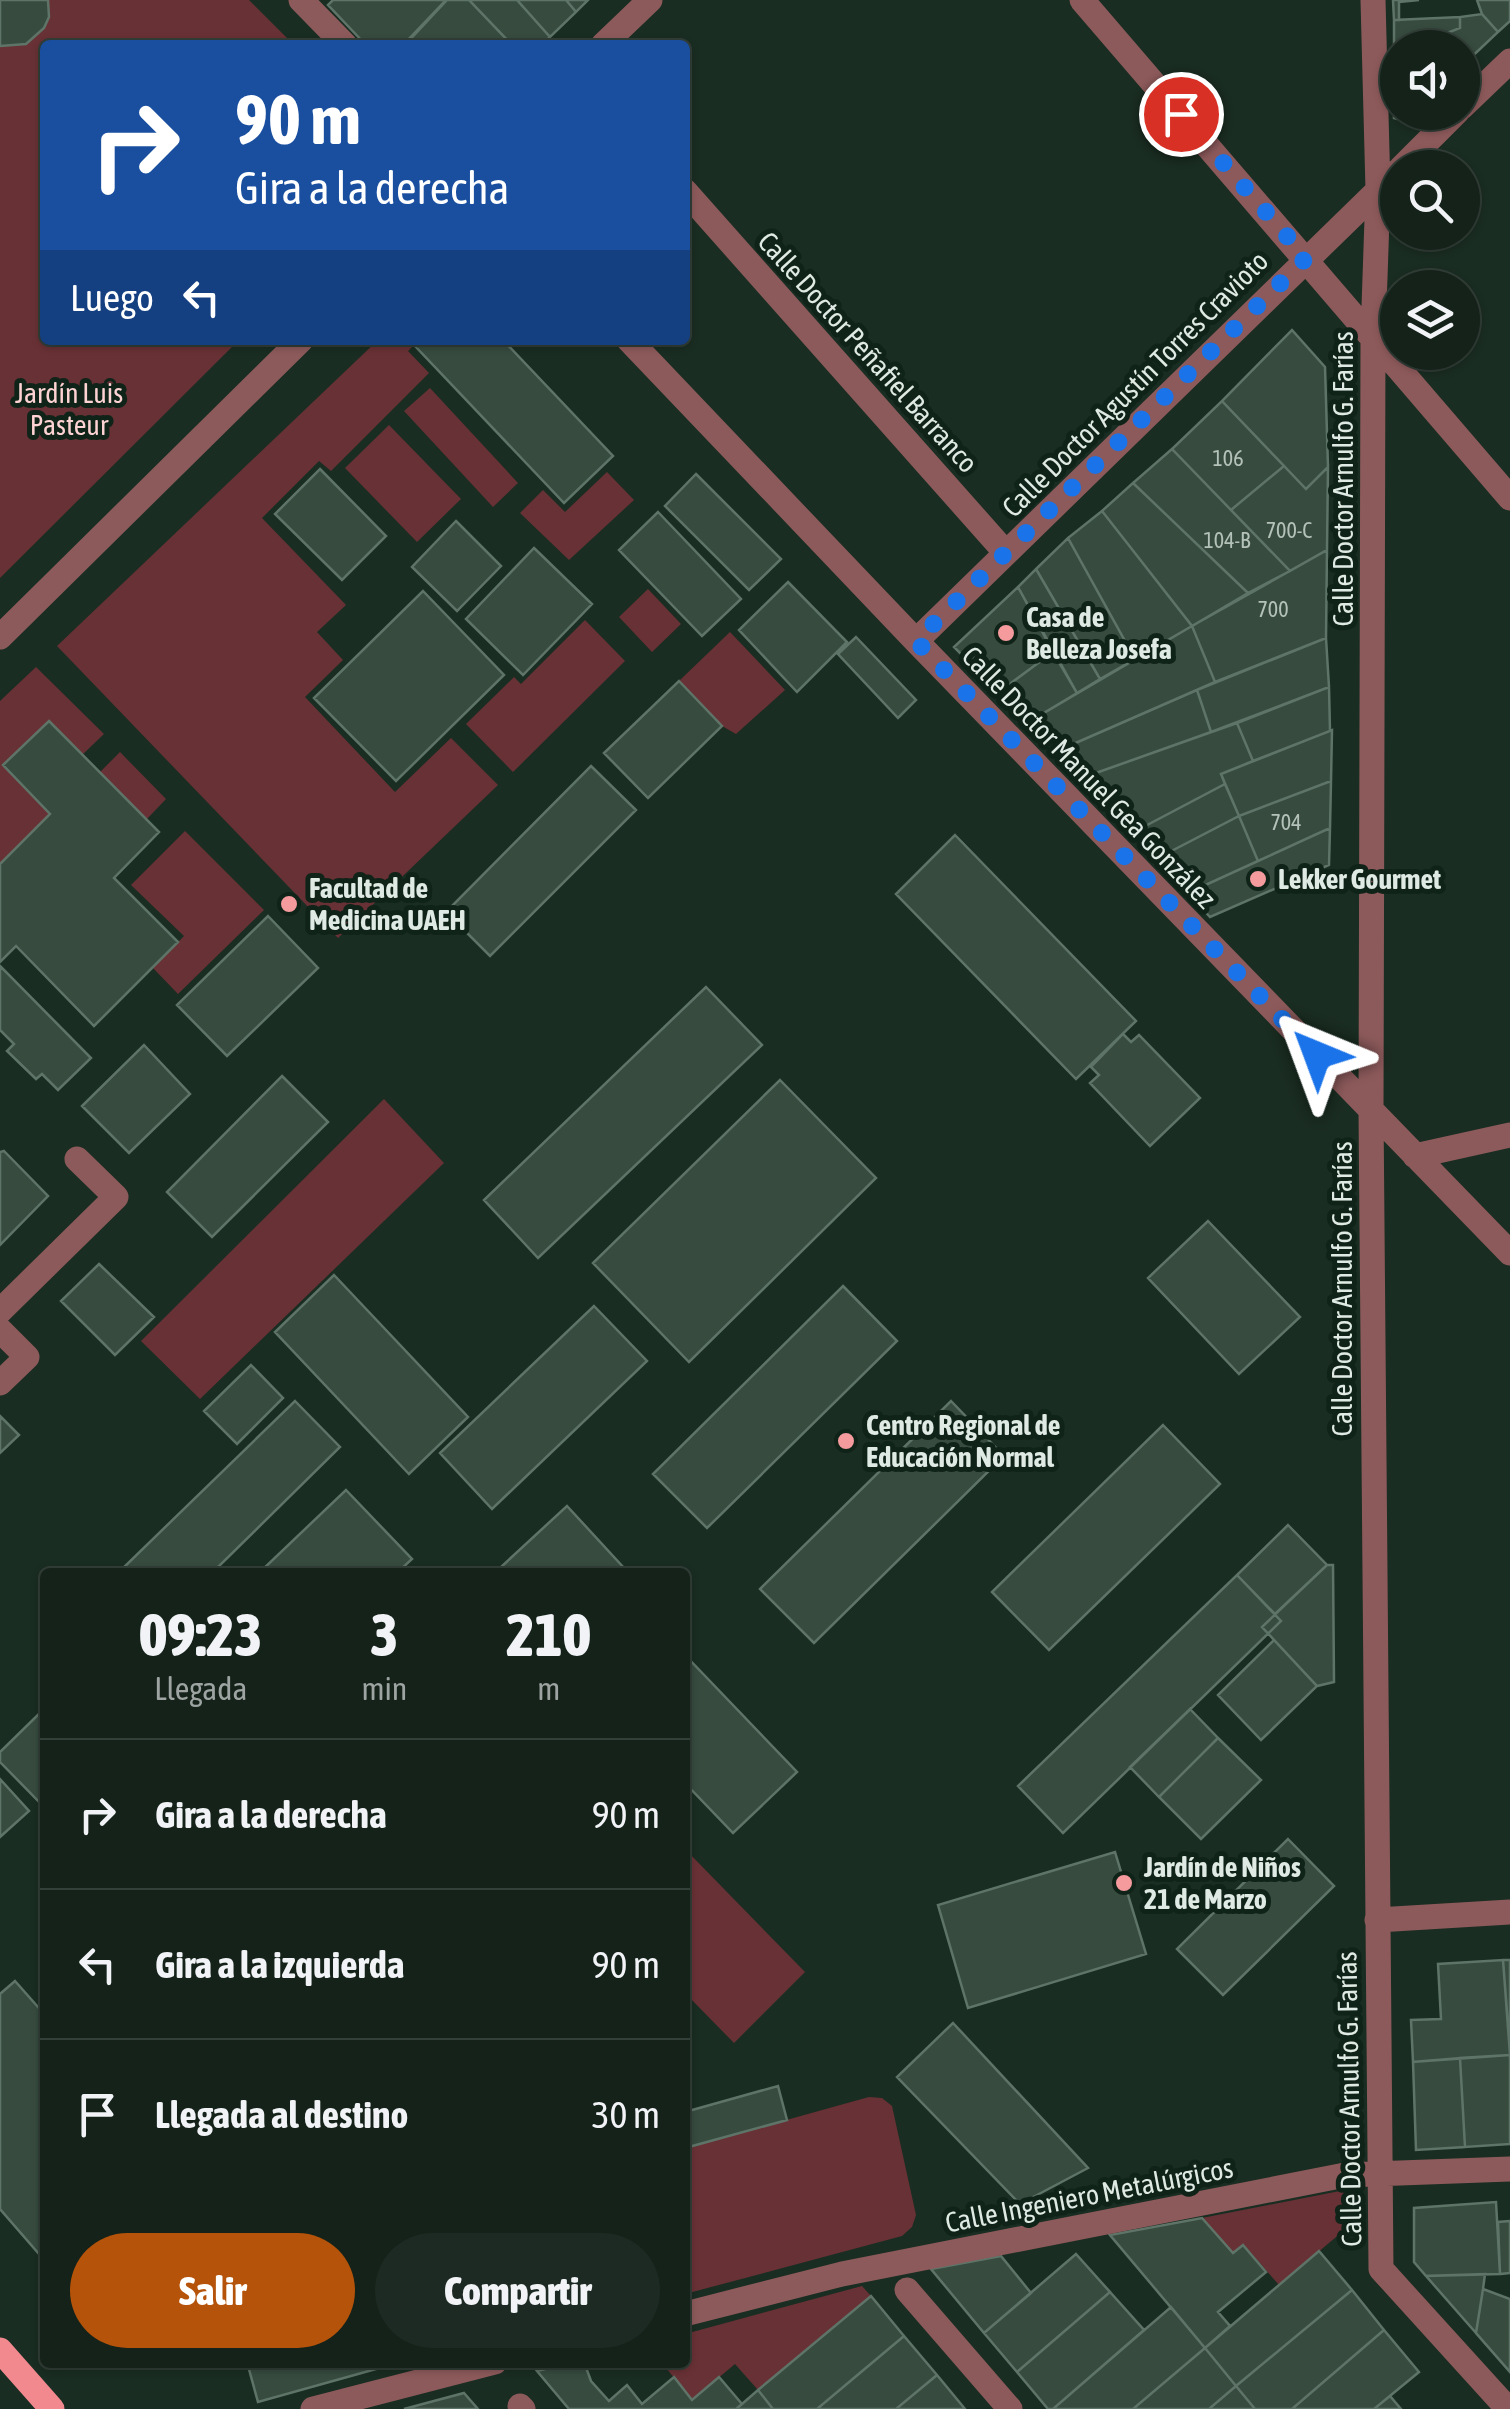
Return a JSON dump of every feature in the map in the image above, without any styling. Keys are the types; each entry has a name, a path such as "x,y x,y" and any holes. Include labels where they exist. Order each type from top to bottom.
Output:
{"main road":[{"path":"0,2350 52,2409"}],"street":[{"path":"301,0 339,40"},
{"path":"609,40 650,0"},
{"path":"1082,0 1510,498"},
{"name":"Calle Doctor Arnulfo G. Farías","path":"1373,0 1378,190 1373,336 1371,1110 1381,2269 1508,2409"},
{"name":"Calle Doctor Agustín Torres Cravioto","path":"1480,90 1510,61"},
{"name":"Calle Doctor Agustín Torres Cravioto","path":"1419,150 1439,130"},
{"name":"Calle Doctor Agustín Torres Cravioto","path":"916,641 1378,190"},
{"name":"Calle Doctor Peñafiel Barranco","path":"690,198 1006,553"},
{"path":"0,637 295,345"},
{"name":"Calle Doctor Manuel Gea González","path":"634,345 1510,1252"},
{"path":"1415,1156 1510,1135"},
{"path":"0,1310 116,1197 77,1159"},
{"path":"0,1330 28,1356 0,1383"},
{"path":"1377,1920 1510,1912"},
{"name":"Calle Ingeniero Metalúrgicos","path":"690,2313 842,2274 1345,2175 1510,2168"},
{"path":"907,2290 1010,2409"},
{"path":"313,2409 472,2368"}],"green space":[{"name":"Jardín Luis Pasteur","path":"0,0 249,0 289,40 40,40 40,345 234,345 0,578"},
{"path":"373,345 414,345 408,351 429,373 331,471 319,461 262,518 346,605 317,632 343,660 305,697 395,792 451,738 498,785 338,938 57,646"},
{"path":"430,388 518,483 493,507 404,411"},
{"path":"389,425 461,499 417,542 345,468"},
{"path":"607,472 634,500 569,560 520,513 543,490 565,512"},
{"path":"648,589 681,624 652,652 619,617"},
{"path":"585,620 625,661 513,772 466,724 514,677 521,684"},
{"path":"730,632 785,690 736,734 722,726 679,681"},
{"path":"36,667 104,734 82,755 48,721 4,765 50,814 0,864 0,701"},
{"path":"120,752 166,799 147,819 100,772"},
{"path":"185,831 264,910 178,994 153,968 184,936 131,885"},
{"path":"384,1099 444,1163 200,1399 141,1341"},
{"path":"690,1854 805,1972 734,2043 690,1998"},
{"path":"869,2097 882,2098 892,2106 916,2215 912,2227 902,2236 690,2293 690,2147"},
{"path":"1345,2190 1347,2207 1338,2215 1348,2227 1279,2285 1244,2245 1233,2253 1202,2218"},
{"path":"862,2286 871,2296 758,2390 735,2364 692,2400 666,2368 690,2368 690,2333"}],"building":[{"path":"0,0 48,0 49,17 44,28 26,44 0,46"},
{"path":"333,0 446,0 408,40 361,40 328,5"},
{"path":"447,0 469,0 507,40 410,40"},
{"path":"469,0 517,0 550,37 507,40"},
{"path":"517,0 566,0 576,12 550,37"},
{"path":"566,0 588,0 576,12"},
{"path":"1393,0 1419,0 1399,2 1399,20 1394,20"},
{"path":"1477,0 1510,0 1510,21 1498,32 1482,14"},
{"path":"1482,14 1498,32 1480,49 1480,30 1455,30 1460,28 1460,17"},
{"path":"1460,17 1460,28 1394,30 1394,20"},
{"path":"1292,330 1325,367 1328,467 1306,489 1222,401"},
{"path":"508,345 613,456 564,503 416,347"},
{"path":"1222,401 1284,466 1231,510 1172,449"},
{"path":"1172,449 1290,571 1248,593 1133,483"},
{"path":"1284,466 1306,489 1328,467 1327,550 1290,571 1231,510"},
{"path":"320,469 386,536 342,580 275,514"},
{"path":"696,474 781,559 749,590 665,506"},
{"path":"1133,483 1248,593 1192,626 1102,511"},
{"path":"1102,511 1192,626 1135,659 1068,538"},
{"path":"658,512 741,599 702,636 619,550"},
{"path":"456,521 501,566 457,611 412,567"},
{"path":"1068,538 1135,659 1100,679 1036,569"},
{"path":"534,548 592,604 523,675 466,619"},
{"path":"1327,550 1326,638 1215,682 1192,626"},
{"path":"1036,569 1100,679 1077,693 1018,587"},
{"path":"788,582 847,642 797,692 739,630"},
{"name":"Casa de Belleza Josefa","path":"1018,587 1053,652 999,692 954,647"},
{"path":"423,591 504,675 396,781 314,698"},
{"path":"1192,626 1215,682 1055,752 1027,723"},
{"path":"856,637 916,700 898,718 838,654"},
{"path":"1326,638 1329,687 1211,732 1197,690"},
{"path":"1053,652 1077,693 1027,723 999,692"},
{"path":"679,681 722,726 648,798 604,753"},
{"path":"1329,687 1330,731 1253,761 1237,723"},
{"path":"1197,690 1211,732 1079,779 1055,752"},
{"path":"49,721 159,832 114,878 178,942 94,1026 16,946 0,962 0,864 50,814 3,765"},
{"path":"1237,723 1253,761 1221,774 1225,784 1132,833 1079,779"},
{"path":"1332,730 1331,781 1239,816 1221,774"},
{"path":"591,766 636,810 490,956 446,912"},
{"path":"1331,781 1330,828 1258,861 1239,816"},
{"path":"1225,784 1239,816 1156,859 1132,833"},
{"path":"1239,816 1258,861 1188,893 1156,859"},
{"name":"Lekker Gourmet","path":"1330,828 1329,865 1210,917 1188,893"},
{"path":"955,835 1136,1021 1076,1079 896,894"},
{"path":"268,916 318,968 227,1056 177,1005"},
{"path":"0,966 91,1058 58,1090 42,1074 36,1079 7,1051 14,1044 0,1030"},
{"path":"706,987 762,1045 538,1258 484,1200"},
{"path":"1123,1034 1131,1042 1139,1035 1200,1098 1150,1146 1090,1083 1099,1075 1091,1067"},
{"path":"144,1045 190,1094 129,1153 82,1106"},
{"path":"282,1076 328,1122 212,1237 167,1192"},
{"path":"780,1080 876,1178 689,1362 593,1263"},
{"path":"4,1151 48,1196 0,1245 0,1152"},
{"path":"1208,1221 1300,1317 1239,1374 1148,1278"},
{"path":"99,1264 154,1317 115,1355 61,1301"},
{"path":"334,1275 468,1417 409,1474 275,1332"},
{"path":"843,1286 897,1341 707,1528 653,1474"},
{"path":"594,1306 647,1361 492,1509 440,1453"},
{"path":"251,1365 283,1398 237,1444 204,1411"},
{"path":"295,1401 340,1447 217,1568 123,1568"},
{"path":"951,1401 1004,1456 814,1643 760,1589"},
{"path":"0,1416 19,1435 0,1453"},
{"path":"1163,1425 1220,1484 1049,1650 992,1592"},
{"path":"346,1490 412,1559 402,1568 264,1568"},
{"path":"567,1506 624,1568 502,1568"},
{"path":"1288,1525 1327,1565 1275,1614 1237,1575"},
{"path":"1327,1565 1333,1565 1334,1682 1317,1686 1262,1627"},
{"path":"1237,1575 1281,1621 1063,1833 1018,1786"},
{"path":"1274,1640 1317,1686 1261,1740 1218,1695"},
{"path":"690,1660 797,1772 733,1833 690,1788"},
{"path":"1190,1709 1218,1738 1159,1797 1130,1767"},
{"path":"40,1713 40,1803 0,1762 0,1752"},
{"path":"1218,1738 1261,1780 1201,1839 1159,1797"},
{"path":"0,1779 29,1811 0,1837"},
{"path":"1288,1839 1334,1886 1223,1995 1177,1949"},
{"path":"1115,1852 1146,1954 968,2008 938,1905"},
{"path":"1503,1960 1510,2055 1413,2062 1411,2020 1441,2019 1438,1964"},
{"path":"1503,1960 1510,1960 1510,2050"},
{"path":"15,1981 40,2009 40,2255 0,2209 0,1994"},
{"path":"953,2023 1088,2168 1020,2204 897,2077"},
{"path":"1510,2055 1510,2144 1465,2147 1460,2058"},
{"path":"1460,2058 1465,2147 1416,2150 1413,2062"},
{"path":"778,2086 787,2120 690,2147 690,2111"},
{"path":"1496,2202 1500,2274 1426,2276 1414,2262 1414,2208"},
{"path":"1202,2218 1233,2253 1243,2245 1266,2272 1218,2312 1230,2326 1205,2348 1110,2235"},
{"path":"1510,2221 1510,2273 1500,2274 1498,2222"},
{"path":"1319,2251 1352,2290 1236,2386 1205,2348"},
{"path":"1076,2254 1110,2292 1017,2372 984,2333"},
{"path":"1001,2256 1031,2293 984,2333 931,2269"},
{"path":"1485,2274 1483,2289 1476,2333 1426,2276"},
{"path":"1483,2289 1510,2299 1510,2372 1476,2333"},
{"path":"1352,2290 1384,2330 1292,2409 1255,2409 1236,2386"},
{"path":"1110,2292 1144,2330 1053,2409 1048,2409 1017,2372"},
{"path":"871,2296 904,2336 817,2409 773,2409 758,2390"},
{"path":"1171,2307 1205,2348 1133,2409 1053,2409"},
{"path":"1384,2330 1419,2372 1374,2409 1292,2409"},
{"path":"904,2336 937,2375 896,2409 817,2409"},
{"path":"1205,2348 1236,2386 1209,2409 1133,2409"},
{"path":"249,2368 380,2368 258,2402"},
{"path":"586,2368 591,2381 609,2401 627,2385 642,2404 674,2377 692,2400 719,2377 742,2404 736,2409 569,2409 537,2371"},
{"path":"937,2375 965,2409 896,2409"},
{"path":"1236,2386 1255,2409 1209,2409"},
{"path":"758,2390 773,2409 736,2409 742,2404"},
{"path":"464,2393 478,2409 404,2409"},
{"path":"1390,2396 1401,2409 1374,2409"}],"place":[{"name":"Casa de Belleza Josefa","path":"1006,633"},
{"name":"Lekker Gourmet","path":"1258,879"},
{"name":"Facultad de Medicina UAEH","path":"289,904"},
{"name":"Centro Regional de Educación Normal","path":"846,1441"},
{"name":"Jardín de Niños 21 de Marzo","path":"1124,1883"}],"route":[{"path":"1181,114 1306,258 916,641 1317,1055"}]}
